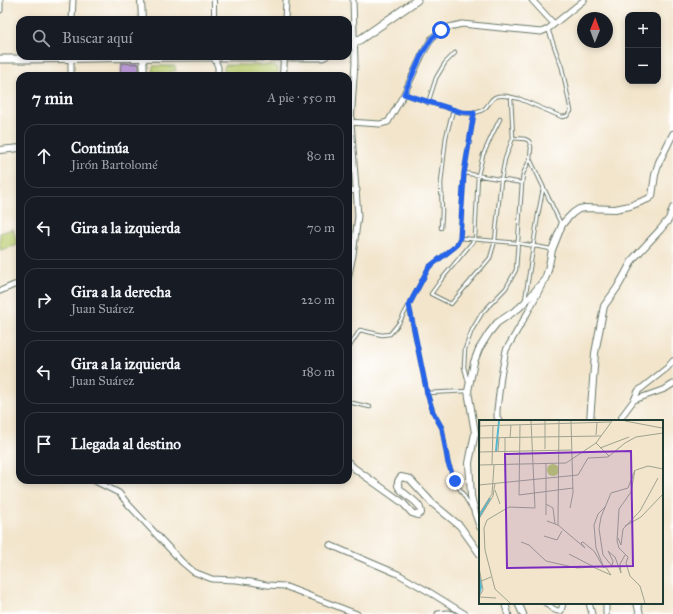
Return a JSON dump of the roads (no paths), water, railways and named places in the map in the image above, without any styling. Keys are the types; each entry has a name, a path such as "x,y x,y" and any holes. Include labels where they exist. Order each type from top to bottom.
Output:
{"main road":[{"path":"352,44 417,0"},
{"path":"0,59 16,59"}],"street":[{"path":"0,0 0,10"},
{"path":"72,16 73,0"},
{"path":"141,0 142,16"},
{"path":"214,0 214,16"},
{"path":"285,16 286,0"},
{"path":"352,22 353,0"},
{"path":"532,0 554,24"},
{"path":"352,122 380,124 388,122 404,94 425,49 432,38 441,30 462,24 541,32 548,30 584,0"},
{"path":"352,49 355,62 352,98"},
{"path":"71,60 71,72"},
{"path":"143,60 144,72"},
{"path":"215,60 218,72"},
{"path":"283,72 284,60"},
{"path":"498,420 496,410 506,350 545,279 552,250 562,225 579,209 615,209 630,206 652,196 659,162 673,134"},
{"path":"352,141 358,216 352,260"},
{"path":"0,150 16,148"},
{"path":"352,191 357,190"},
{"path":"590,420 595,353 604,306 621,281 633,259 669,219 673,208"},
{"path":"479,524 471,496 469,463 475,433 469,388 474,362 479,349 497,323 519,308 545,279"},
{"path":"0,291 16,285"},
{"path":"621,420 622,416 634,400 638,391 667,368 673,361"},
{"path":"634,400 665,389 673,384"},
{"path":"352,466 402,503 412,513 418,515 421,513 420,506 399,488 397,484 401,477 410,479 432,503 460,526 479,553"},
{"path":"101,484 119,493 182,562 194,572 217,580 236,580 284,586 357,614"},
{"path":"330,545 398,574 465,614"},
{"path":"505,604 508,614"},
{"path":"518,604 523,613"},
{"path":"547,604 558,612 561,611 563,604"},
{"path":"589,604 592,614"},
{"path":"637,604 640,614"},
{"path":"438,614 452,614"}],"lane":[{"path":"404,94 428,103 461,112 474,113 487,108 492,99 496,96 503,96 520,99 562,117 567,116 571,111 562,68 548,30"},
{"path":"428,103 436,78 445,63 455,53"},
{"path":"500,119 483,155 478,175 475,239 440,280 431,294 451,304 490,258 495,241 501,180 505,159 513,138 511,98"},
{"path":"441,228 441,183 446,137 454,110"},
{"path":"352,343 360,330 382,335 390,334 399,323 429,267 456,246 460,238 464,173 474,113"},
{"path":"427,393 469,388 464,367 465,349 472,330 482,314 506,288 516,270 523,174 530,159 531,147 529,141 525,139 513,138"},
{"path":"530,159 562,225"},
{"path":"464,173 522,183"},
{"path":"524,303 543,188"},
{"path":"460,238 518,243 552,250"},
{"path":"409,305 427,393 433,412 442,428 448,463 455,481 466,501 475,513"},
{"path":"352,403 370,407"}]}
